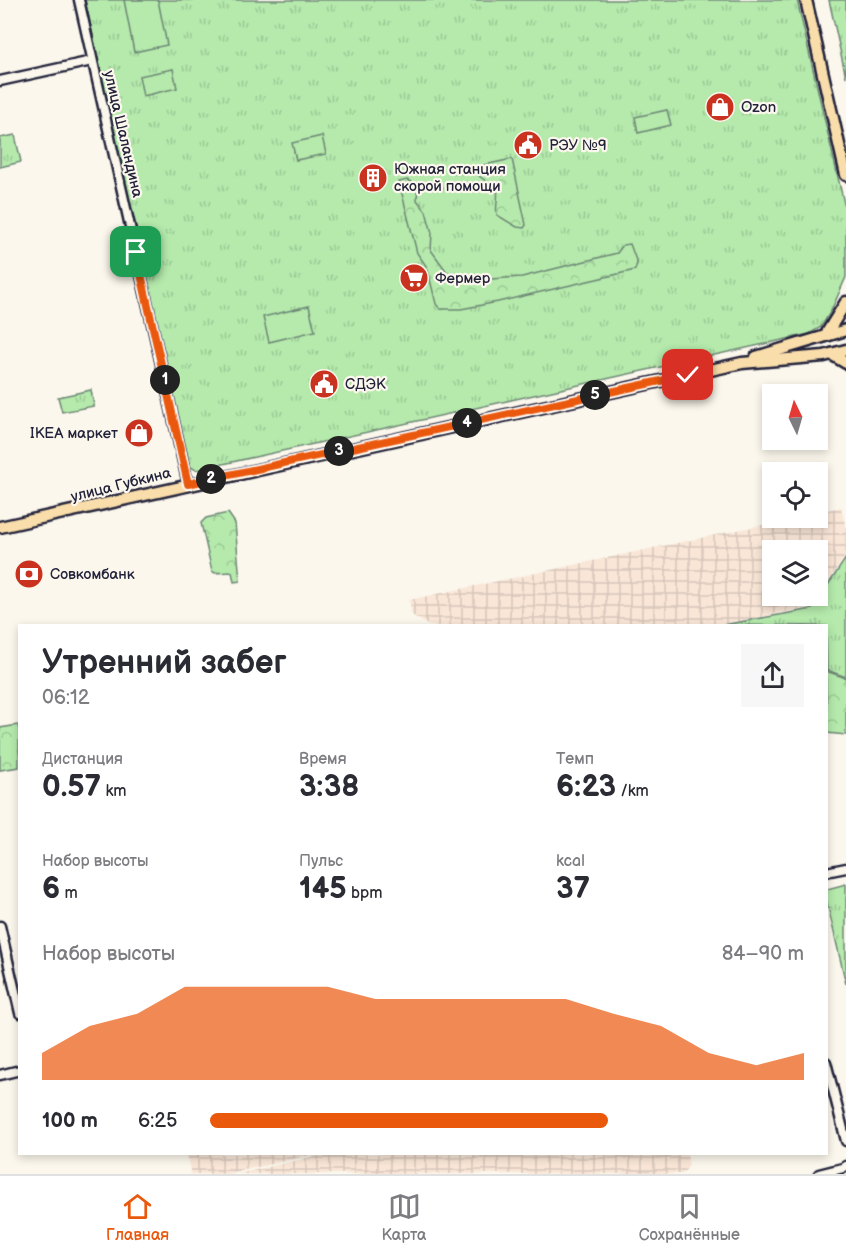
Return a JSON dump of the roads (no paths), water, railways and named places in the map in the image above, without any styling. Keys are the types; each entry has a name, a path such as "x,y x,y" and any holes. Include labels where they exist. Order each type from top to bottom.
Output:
{"main road":[{"path":"806,0 846,175"},
{"path":"825,336 846,302"},
{"path":"843,333 840,351 846,363"},
{"name":"улица Губкина","path":"742,363 825,336 843,333"},
{"name":"улица Губкина","path":"0,528 68,514 188,484 742,363 840,351"}],"street":[{"name":"улица Шаландина","path":"79,0 188,484"},
{"path":"0,81 92,61"},
{"path":"828,872 846,868"},
{"path":"0,926 18,1004"},
{"path":"0,1075 18,1070"},
{"path":"828,1070 846,1141"},
{"path":"819,1174 846,1166"}],"place":[{"name":"Ozon","path":"720,107"},
{"name":"РЭУ №9","path":"528,145"},
{"name":"Южная станция скорой помощи","path":"373,178"},
{"name":"Фермер","path":"414,278"},
{"name":"СДЭК","path":"324,384"},
{"name":"IKEA маркет","path":"139,433"},
{"name":"Совкомбанк","path":"29,574"}]}
